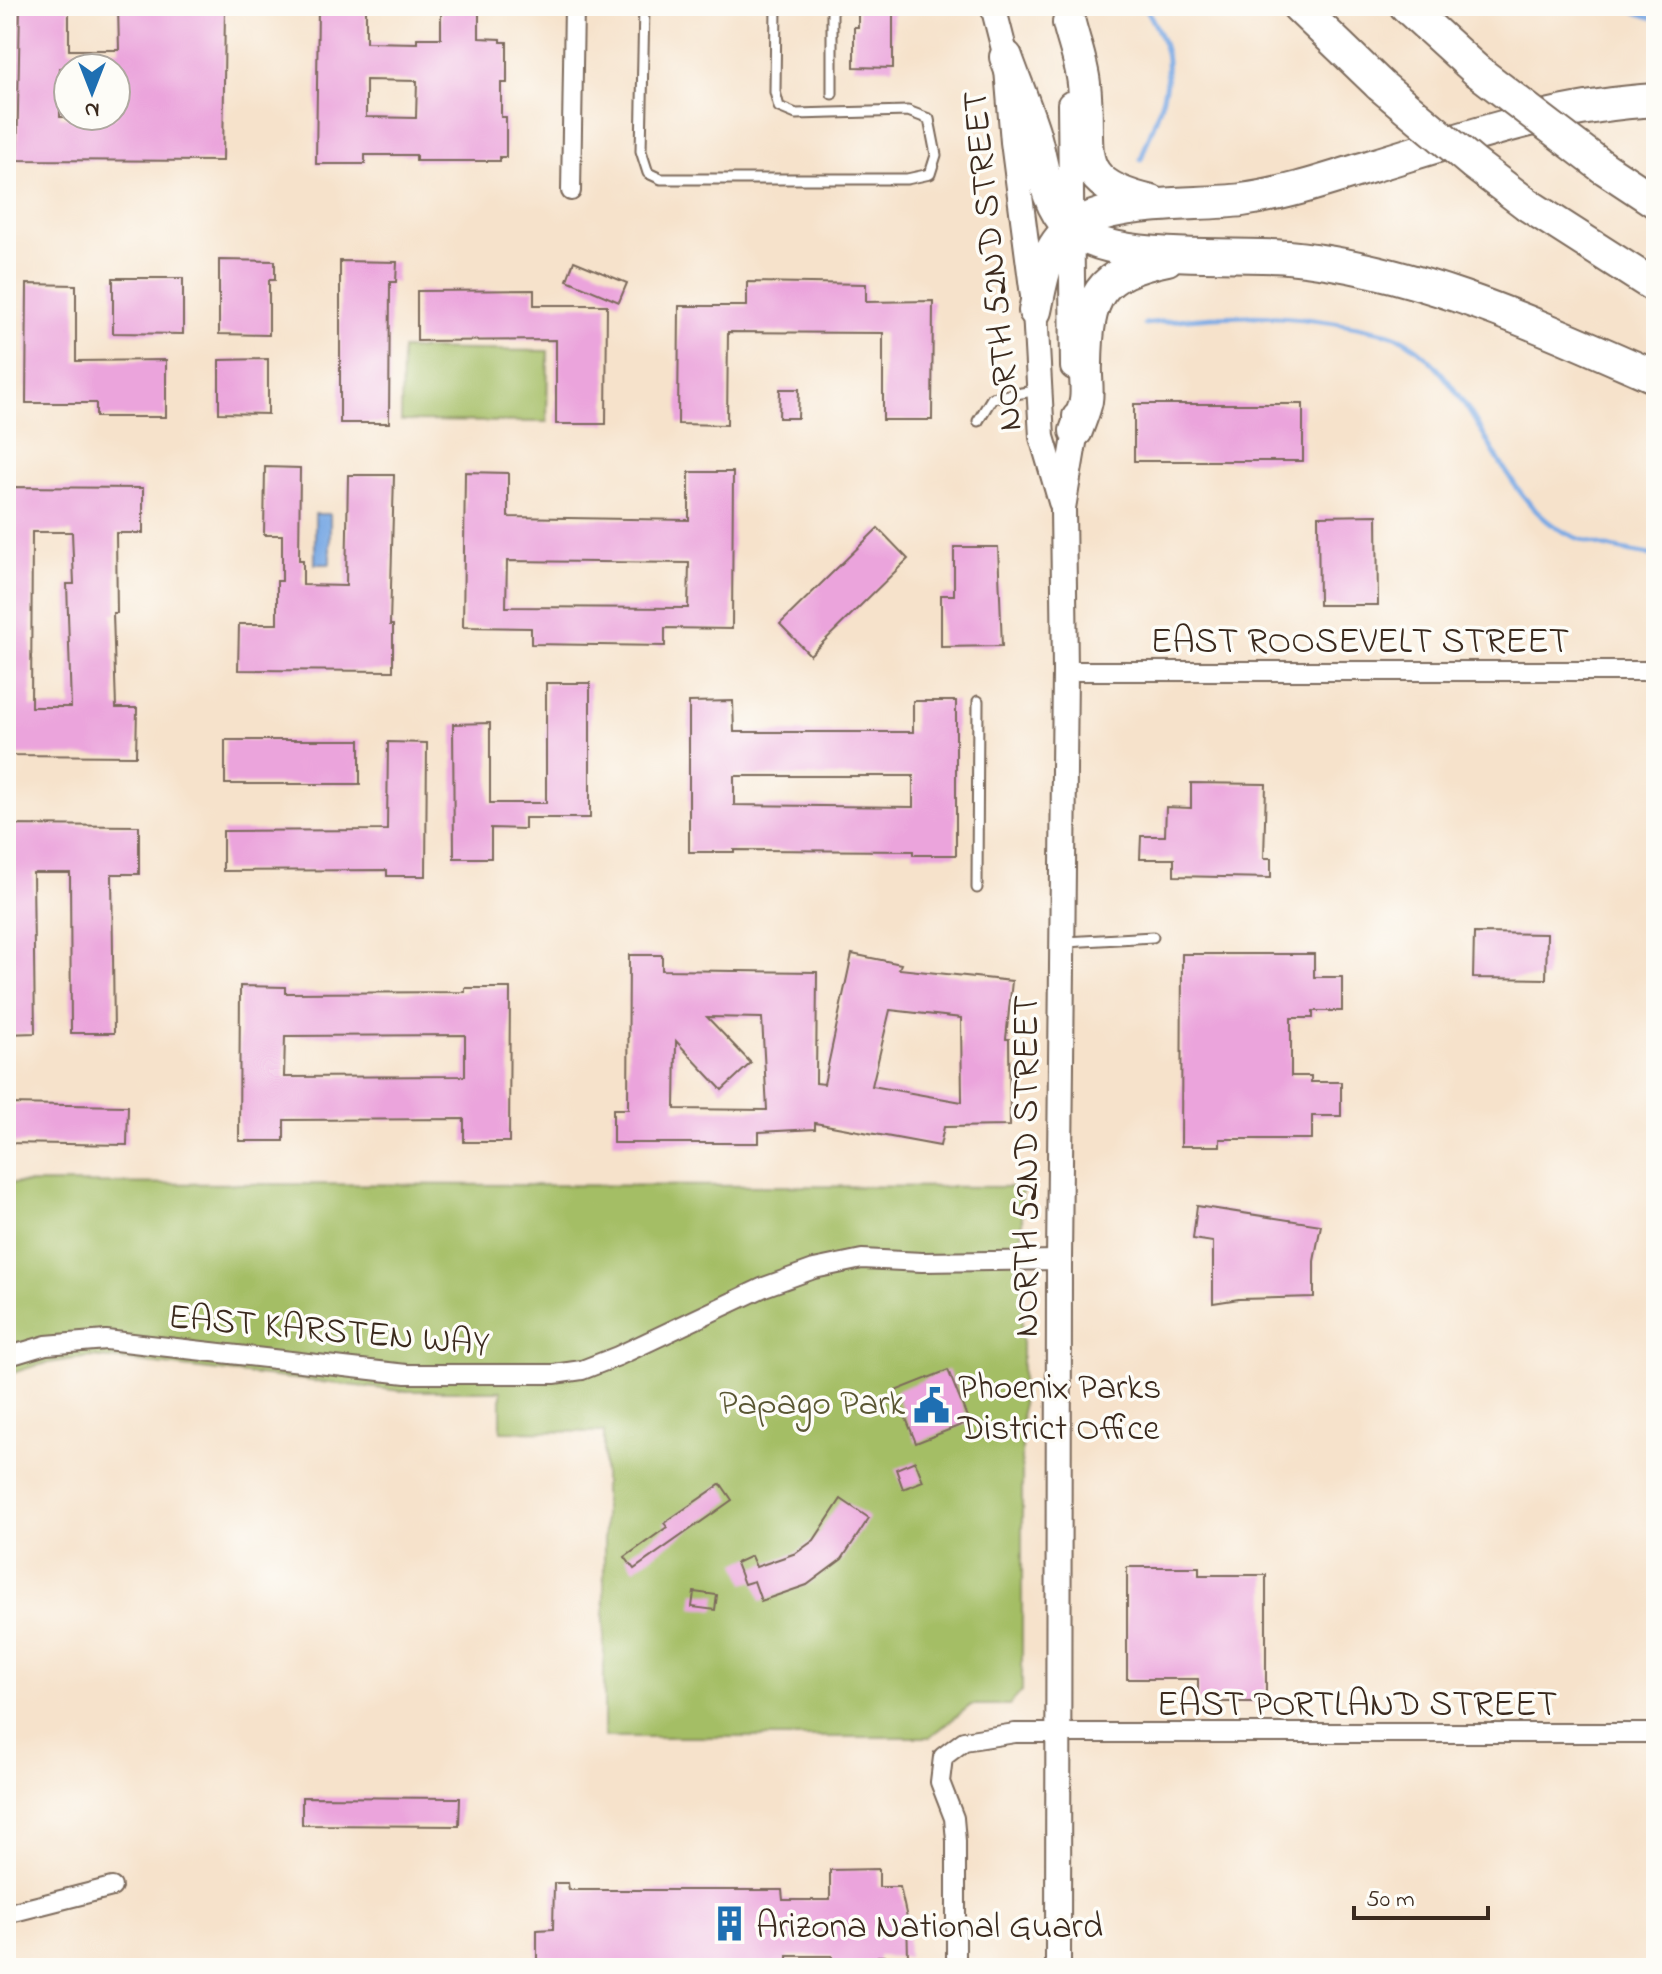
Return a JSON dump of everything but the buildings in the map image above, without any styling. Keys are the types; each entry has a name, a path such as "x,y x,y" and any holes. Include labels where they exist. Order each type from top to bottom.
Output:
{"highway":[{"path":"1298,6 1380,85 1474,164 1528,205 1656,287"},
{"path":"1406,6 1476,70 1603,167 1656,202"},
{"path":"1069,14 1084,84 1085,144 1091,169 1109,187 1121,193 1171,206"},
{"path":"1006,57 1033,131 1050,197 1071,229 1089,238 1119,247 1182,256 1290,257 1407,280 1467,298 1656,377"},
{"path":"1035,311 1044,269 1061,238 1089,219 1126,208 1245,200 1311,185 1559,113 1627,101 1656,100"},
{"path":"1076,431 1086,401 1088,316 1094,301 1110,282 1124,272 1141,264 1182,256"}],"main road":[{"name":"NORTH 52ND STREET","path":"993,6 1006,57 1013,142 1035,311 1042,437 1063,508"},
{"name":"NORTH 52ND STREET","path":"1058,1968 1059,1260 1065,671 1063,508 1076,431 1071,324 1069,14"}],"street":[{"path":"571,191 574,6"},
{"name":"EAST ROOSEVELT STREET","path":"1065,671 1656,671"},
{"name":"EAST KARSTEN WAY","path":"6,1357 46,1345 106,1340 392,1373 554,1374 582,1370 618,1356 764,1287 814,1269 862,1259 922,1262 1059,1260"},
{"name":"EAST PORTLAND STREET","path":"956,1968 956,1841 954,1818 940,1782 943,1757 964,1741 1015,1733 1656,1733"},
{"path":"6,1914 112,1887"}],"lane":[{"path":"644,6 641,151 648,173 661,179 907,179 930,174 936,155 929,119 920,114 908,111 796,114 779,107 775,92 776,6"},
{"path":"832,6 832,94"},
{"path":"978,421 992,398 1039,390"},
{"path":"977,888 978,701"},
{"path":"1062,942 1153,937"}],"green space":[{"path":"402,349 548,351 547,422 401,421"},
{"name":"Papago Park","path":"6,1183 1022,1187 1022,1691 1009,1705 971,1705 930,1737 604,1737 604,1432 501,1431 501,1391 402,1391 92,1357 48,1363 6,1376"}],"water":[{"path":"315,514 330,514 330,564 315,564"}],"waterway":[{"path":"1141,159 1163,97 1167,72 1164,46 1145,6"},
{"path":"1617,6 1656,19"},
{"path":"1145,324 1199,318 1277,317 1357,327 1403,340 1427,357 1450,383 1519,490 1544,518 1580,539 1656,556"}],"place":[{"name":"Phoenix Parks District Office","path":"932,1406"},
{"name":"Arizona National Guard","path":"730,1924"}]}
